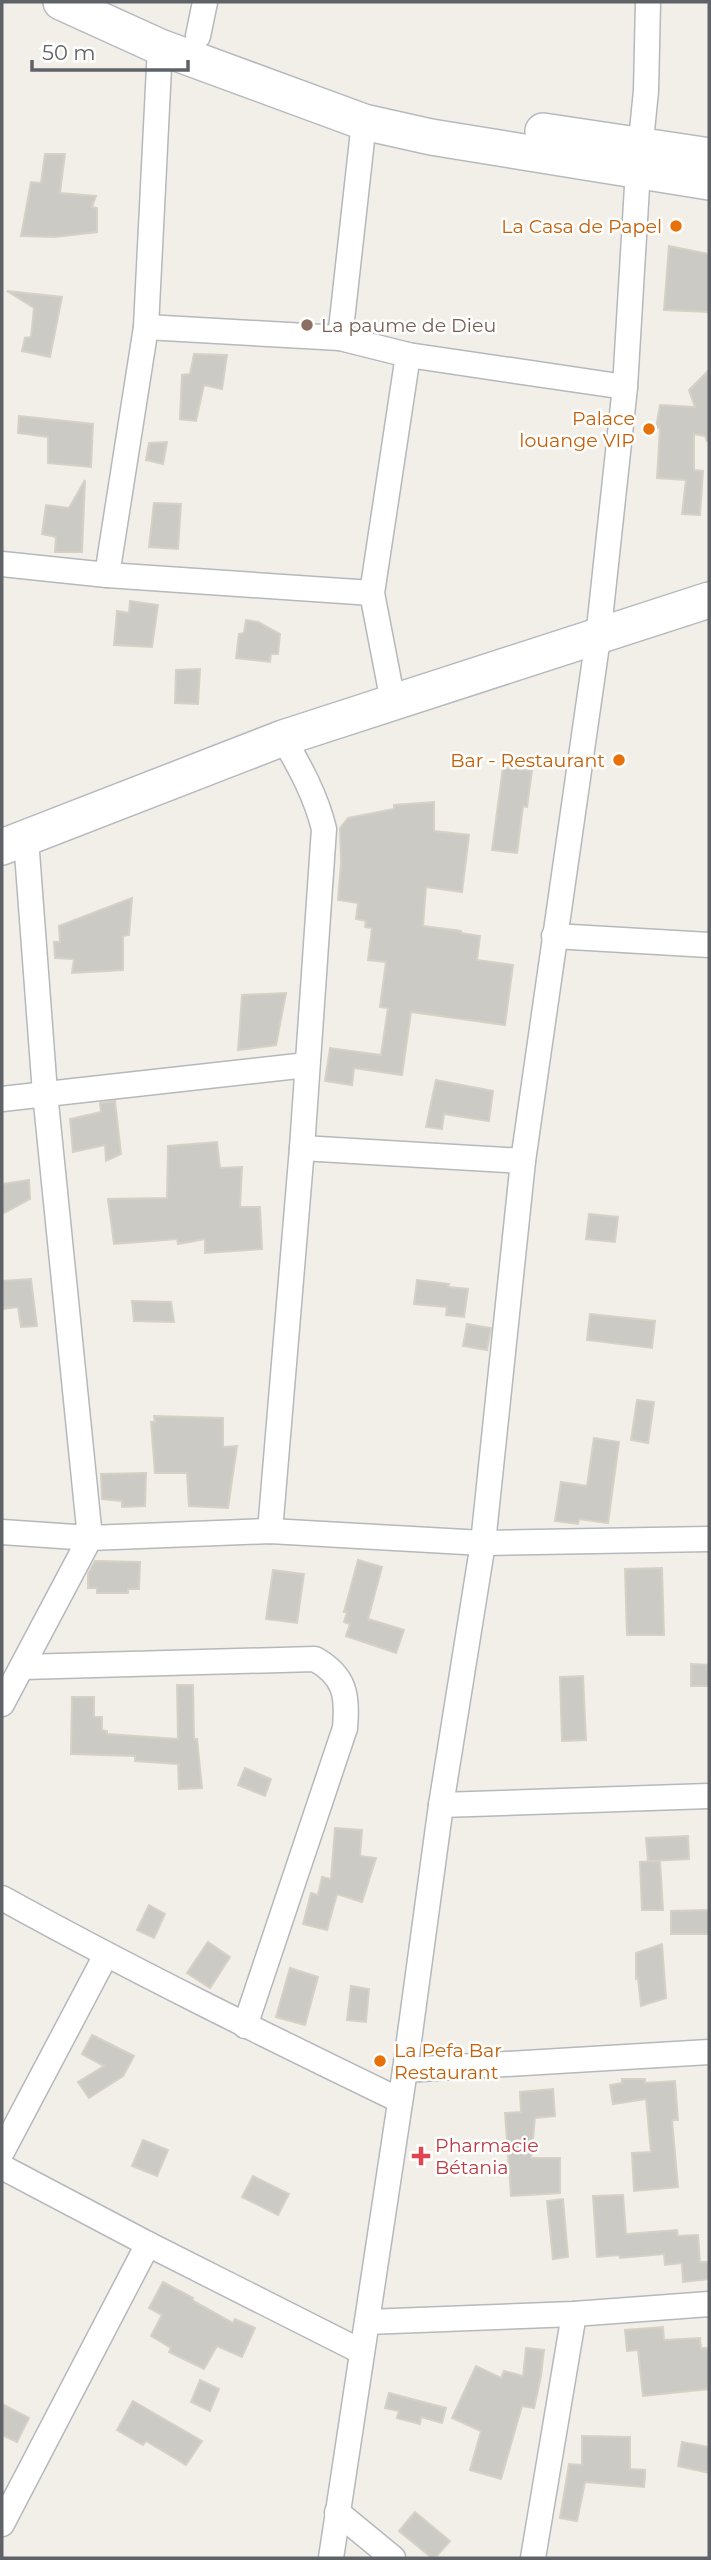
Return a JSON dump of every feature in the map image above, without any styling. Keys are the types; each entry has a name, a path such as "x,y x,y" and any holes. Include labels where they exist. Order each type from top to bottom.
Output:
{"main road":[{"path":"61,2 160,47 364,122 431,137 639,157 709,156"},
{"path":"115,2 368,100 639,157 709,182"},
{"path":"14,843 283,738 709,600"}],"street":[{"path":"198,36 205,2"},
{"path":"331,2558 405,2070 441,1805 483,1543 523,1161 598,638 625,387 639,157 646,91 649,2"},
{"path":"107,575 146,327 160,47"},
{"path":"340,338 364,122"},
{"path":"146,327 340,338 408,355 625,387"},
{"path":"393,702 372,593 408,355"},
{"path":"2,564 107,575 372,593"},
{"path":"271,1531 324,829 320,811 305,776 283,738"},
{"path":"2,1704 90,1538 45,1093 14,843"},
{"path":"554,936 709,945"},
{"path":"2,1099 307,1065"},
{"path":"302,1148 523,1161"},
{"path":"2,1532 90,1538 271,1531 483,1543 709,1539"},
{"path":"23,1667 315,1659 332,1669 342,1687 347,1707 345,1728 245,2026"},
{"path":"441,1805 709,1796"},
{"path":"2,1898 245,2026 399,2099"},
{"path":"2,2152 106,1955"},
{"path":"405,2070 709,2052"},
{"path":"2,2167 362,2352"},
{"path":"2,2524 148,2244"},
{"path":"367,2322 574,2314 709,2304"},
{"path":"533,2558 574,2314"},
{"path":"337,2512 393,2558"}],"building":[{"path":"45,154 65,154 60,193 96,196 92,207 97,208 97,232 55,237 21,236 31,182 41,183"},
{"path":"669,246 709,254 709,312 664,310"},
{"path":"7,291 62,297 50,357 22,351 25,338 31,337 34,308"},
{"path":"194,354 227,355 222,389 204,385 196,421 180,419 182,375 190,374"},
{"path":"709,370 709,441 705,436 694,434 694,470 703,471 700,515 682,514 686,480 657,478 660,428 656,428 660,405 695,407 689,390"},
{"path":"19,416 93,424 91,467 48,463 48,437 18,433"},
{"path":"167,442 163,464 146,460 149,443"},
{"path":"85,480 82,552 55,552 56,537 42,534 46,505 69,508"},
{"path":"154,503 181,504 178,549 149,547"},
{"path":"130,601 158,605 152,647 114,645 117,611 129,613"},
{"path":"246,620 258,622 280,634 278,654 271,654 270,662 236,658 239,634 244,633"},
{"path":"200,669 198,704 175,703 176,670"},
{"path":"503,767 532,771 527,807 523,806 517,853 492,850"},
{"path":"434,802 434,831 469,835 462,892 426,887 423,926 480,936 477,960 513,965 505,1025 411,1012 402,1075 354,1068 352,1085 325,1081 330,1048 381,1055 388,1008 380,1007 386,962 368,960 372,928 365,927 366,921 356,919 358,903 338,900 340,828 348,818 394,809 394,805"},
{"path":"132,898 129,935 123,936 123,970 72,973 74,959 55,958 54,942 60,942 59,926"},
{"path":"286,993 276,1045 238,1050 242,995"},
{"path":"436,1080 493,1091 489,1121 444,1114 442,1129 426,1127"},
{"path":"115,1101 121,1154 106,1161 105,1145 73,1152 70,1119 101,1112 100,1103"},
{"path":"217,1142 220,1168 242,1167 240,1207 260,1207 262,1249 205,1253 205,1239 178,1244 177,1239 114,1244 108,1199 167,1198 168,1146"},
{"path":"29,1180 30,1199 2,1214 2,1184"},
{"path":"589,1214 618,1217 615,1242 586,1239"},
{"path":"31,1279 37,1326 21,1327 18,1307 2,1309 2,1281"},
{"path":"417,1280 468,1289 464,1317 446,1315 447,1307 414,1304"},
{"path":"132,1301 171,1302 174,1322 134,1321"},
{"path":"590,1314 655,1321 652,1348 587,1340"},
{"path":"467,1324 491,1328 487,1350 463,1346"},
{"path":"637,1400 654,1402 648,1443 631,1440"},
{"path":"154,1416 223,1418 223,1447 237,1446 228,1508 189,1506 187,1473 155,1473 151,1422 155,1422"},
{"path":"594,1438 619,1442 608,1523 579,1519 578,1524 555,1521 561,1482 587,1486"},
{"path":"146,1473 145,1506 122,1507 122,1501 102,1499 101,1474"},
{"path":"358,1560 382,1567 368,1619 404,1630 396,1653 346,1636 350,1624 344,1622 347,1612 344,1612"},
{"path":"95,1561 140,1562 139,1589 128,1589 128,1593 97,1593 97,1588 88,1588 88,1574"},
{"path":"662,1568 664,1635 627,1635 625,1569"},
{"path":"273,1570 304,1574 297,1623 266,1619"},
{"path":"691,1664 709,1665 709,1686 691,1686"},
{"path":"583,1676 586,1740 562,1741 560,1677"},
{"path":"177,1685 193,1685 194,1739 197,1739 202,1788 179,1789 178,1764 135,1761 135,1756 71,1754 72,1697 94,1697 94,1717 102,1717 102,1730 107,1731 107,1734 178,1739"},
{"path":"245,1768 271,1779 265,1796 238,1785"},
{"path":"335,1828 362,1830 360,1856 376,1858 362,1902 337,1894 327,1930 303,1924 311,1893 318,1895 322,1877 331,1879"},
{"path":"688,1836 689,1859 648,1861 646,1838"},
{"path":"660,1861 663,1910 642,1910 640,1862"},
{"path":"149,1905 165,1914 154,1938 137,1930"},
{"path":"709,1910 709,1934 671,1934 671,1911"},
{"path":"208,1942 230,1957 210,1988 187,1973"},
{"path":"662,1944 666,1998 641,2006 638,1978 636,1979 636,1953"},
{"path":"290,1968 318,1977 305,2025 276,2017"},
{"path":"351,1986 369,1989 366,2022 347,2020"},
{"path":"92,2035 134,2056 123,2076 89,2098 78,2082 104,2066 82,2054"},
{"path":"622,2079 645,2079 645,2083 675,2081 678,2120 672,2120 678,2187 634,2191 632,2153 651,2152 646,2099 613,2104 610,2085 622,2083"},
{"path":"553,2089 555,2116 535,2118 531,2158 560,2158 560,2193 511,2196 505,2113 521,2112 520,2092"},
{"path":"143,2140 168,2150 157,2176 132,2166"},
{"path":"253,2176 289,2194 278,2215 242,2197"},
{"path":"623,2195 626,2234 677,2230 678,2236 698,2235 700,2262 709,2262 709,2279 683,2282 682,2263 665,2265 664,2254 597,2257 593,2196"},
{"path":"563,2199 568,2257 553,2259 547,2201"},
{"path":"163,2282 233,2323 235,2319 255,2328 242,2357 217,2346 204,2369 169,2352 171,2348 151,2336 162,2315 149,2308"},
{"path":"663,2327 664,2340 700,2338 701,2348 709,2348 709,2389 643,2396 638,2350 627,2351 625,2330"},
{"path":"526,2348 544,2350 534,2408 522,2406 501,2479 470,2470 481,2431 452,2418 476,2366 501,2378 504,2371 523,2376"},
{"path":"200,2380 219,2389 210,2411 191,2402"},
{"path":"389,2393 446,2408 442,2423 421,2417 420,2424 397,2418 399,2411 385,2408"},
{"path":"133,2401 202,2441 186,2465 146,2441 143,2445 117,2430"},
{"path":"2,2404 29,2418 17,2442 2,2435"},
{"path":"582,2436 630,2437 630,2469 645,2470 645,2477 644,2487 585,2482 577,2521 560,2518 569,2464 582,2465"},
{"path":"682,2442 709,2447 709,2473 678,2466"},
{"path":"415,2512 450,2541 435,2558 399,2531"}],"place":[{"name":"La Casa de Papel","path":"676,226"},
{"name":"La paume de Dieu","path":"307,325"},
{"name":"Palace louange VIP","path":"649,429"},
{"name":"Bar - Restaurant","path":"619,760"},
{"name":"La Pefa Bar Restaurant","path":"380,2061"},
{"name":"Pharmacie Bétania","path":"421,2156"}]}
